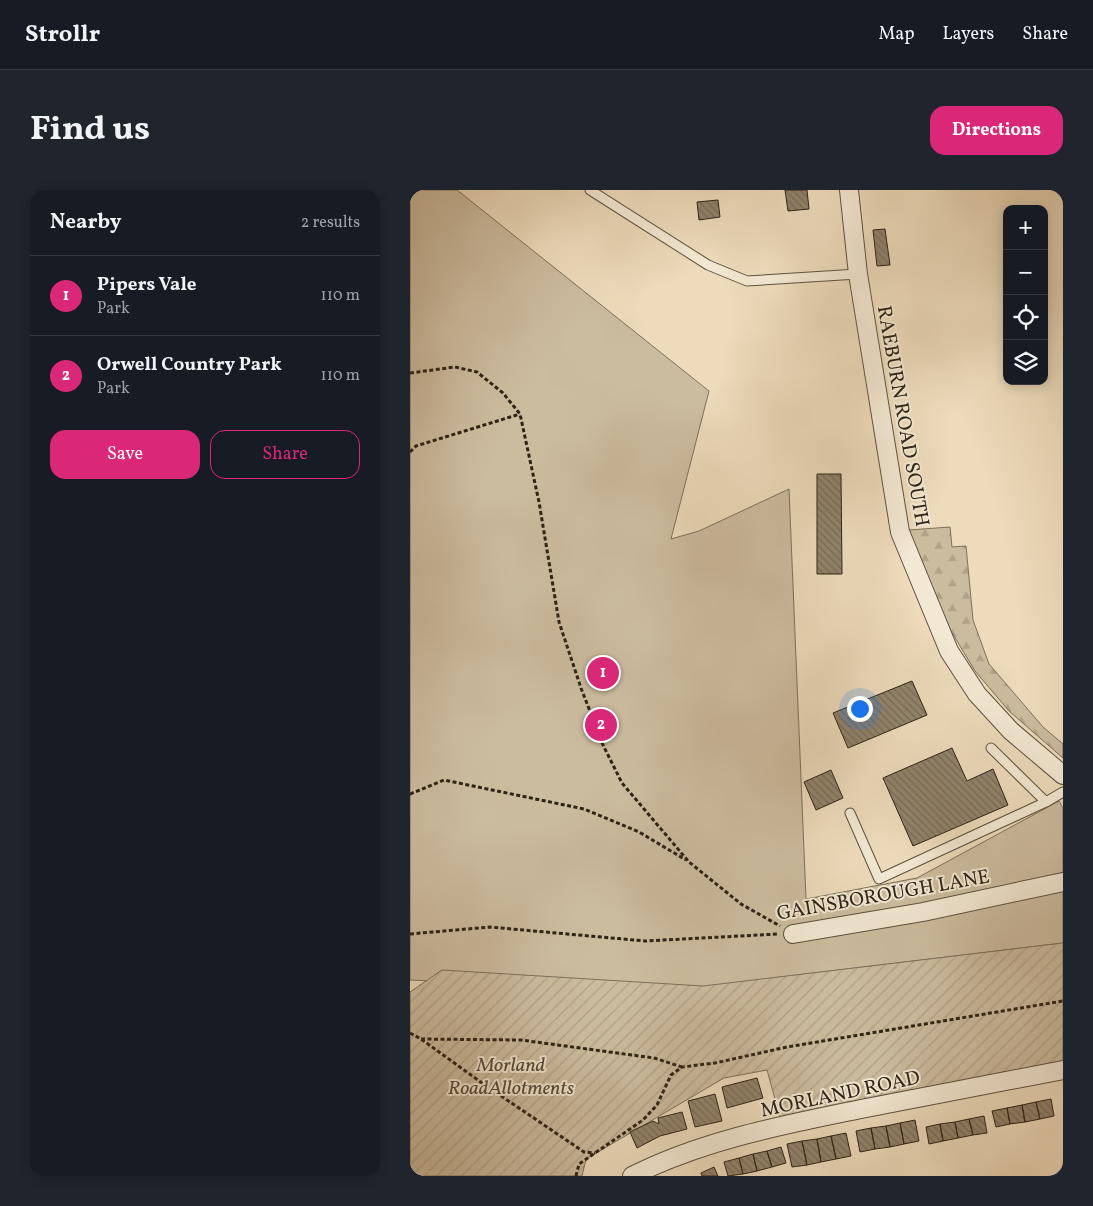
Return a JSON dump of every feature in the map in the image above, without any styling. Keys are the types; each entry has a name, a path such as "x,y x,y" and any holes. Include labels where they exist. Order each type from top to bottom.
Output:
{"street":[{"name":"RAEBURN ROAD SOUTH","path":"849,190 858,274 900,532 949,651 978,694 1011,731 1063,775"},
{"name":"GAINSBOROUGH LANE","path":"793,934 924,912 1063,882"},
{"name":"MORLAND ROAD","path":"632,1176 700,1148 773,1127 1063,1070"}],"lane":[{"path":"590,190 708,265 747,281 858,274"},
{"path":"991,748 1046,802"},
{"path":"850,812 879,879 1046,802 1063,792"}],"path":[{"path":"410,373 455,367 477,372 503,393 520,414 539,502 559,622 581,688 603,744 622,782 689,862"},
{"path":"410,452 416,446 520,414"},
{"path":"410,794 444,780 584,809 640,832 689,862 741,904 793,934"},
{"name":"GAINSBOROUGH LANE","path":"410,934 490,927 645,941 793,934"},
{"path":"421,1039 521,1040 654,1058 682,1067 716,1063 787,1047 1063,1001"},
{"path":"410,1034 421,1039 584,1152 595,1153"},
{"path":"576,1176 579,1164 643,1120 657,1105 671,1075 682,1067"}],"green space":[{"path":"410,190 457,190 709,391 671,539 699,531 789,489 806,899 917,878 1059,801 1063,808 1063,943 773,978 697,993 410,980"},
{"path":"950,527 952,547 966,546 973,620 989,664 1043,727 1063,744 1063,758 1009,711 975,671 936,606 909,530"},
{"name":"Morland RoadAllotments","path":"1063,943 1063,1062 780,1117 767,1070 724,1078 586,1159 582,1176 410,1176 410,992 442,970 703,986"}],"building":[{"path":"785,190 807,190 809,209 788,211"},
{"path":"718,200 720,217 699,220 697,202"},
{"path":"885,229 890,265 877,266 873,230"},
{"path":"817,474 841,474 842,574 817,574"},
{"path":"912,681 927,715 848,748 833,713"},
{"path":"952,748 967,781 993,769 1008,805 913,846 883,778"},
{"path":"831,770 843,798 816,810 804,782"},
{"path":"757,1078 763,1098 727,1108 722,1087"},
{"path":"715,1094 722,1121 695,1127 688,1101"},
{"path":"1051,1099 1054,1116 1040,1119 1036,1102"},
{"path":"1036,1102 1040,1119 1025,1122 1022,1105"},
{"path":"1022,1105 1025,1122 1010,1124 1007,1108"},
{"path":"1007,1108 1010,1124 996,1127 992,1111"},
{"path":"682,1112 687,1129 660,1136 637,1148 630,1132 653,1121 659,1124 658,1118"},
{"path":"984,1116 987,1133 973,1135 969,1119"},
{"path":"969,1119 973,1135 958,1138 955,1122"},
{"path":"915,1120 919,1141 904,1144 900,1123"},
{"path":"955,1122 958,1138 943,1141 940,1124"},
{"path":"900,1123 904,1144 890,1147 886,1126"},
{"path":"940,1124 943,1141 929,1144 926,1127"},
{"path":"886,1126 890,1147 875,1149 871,1128"},
{"path":"871,1128 875,1149 860,1152 856,1131"},
{"path":"846,1133 851,1156 836,1159 831,1136"},
{"path":"831,1136 836,1159 821,1162 817,1139"},
{"path":"817,1139 821,1162 807,1165 802,1141"},
{"path":"802,1141 807,1165 792,1167 787,1144"},
{"path":"781,1147 786,1163 772,1167 767,1151"},
{"path":"767,1151 772,1167 757,1171 753,1154"},
{"path":"753,1154 757,1171 743,1174 739,1158"},
{"path":"739,1158 743,1174 728,1176 724,1162"},
{"path":"714,1167 718,1176 702,1176 701,1173"}],"place":[{"name":"Pipers Vale","path":"603,673"},
{"name":"Orwell Country Park","path":"601,725"}]}
